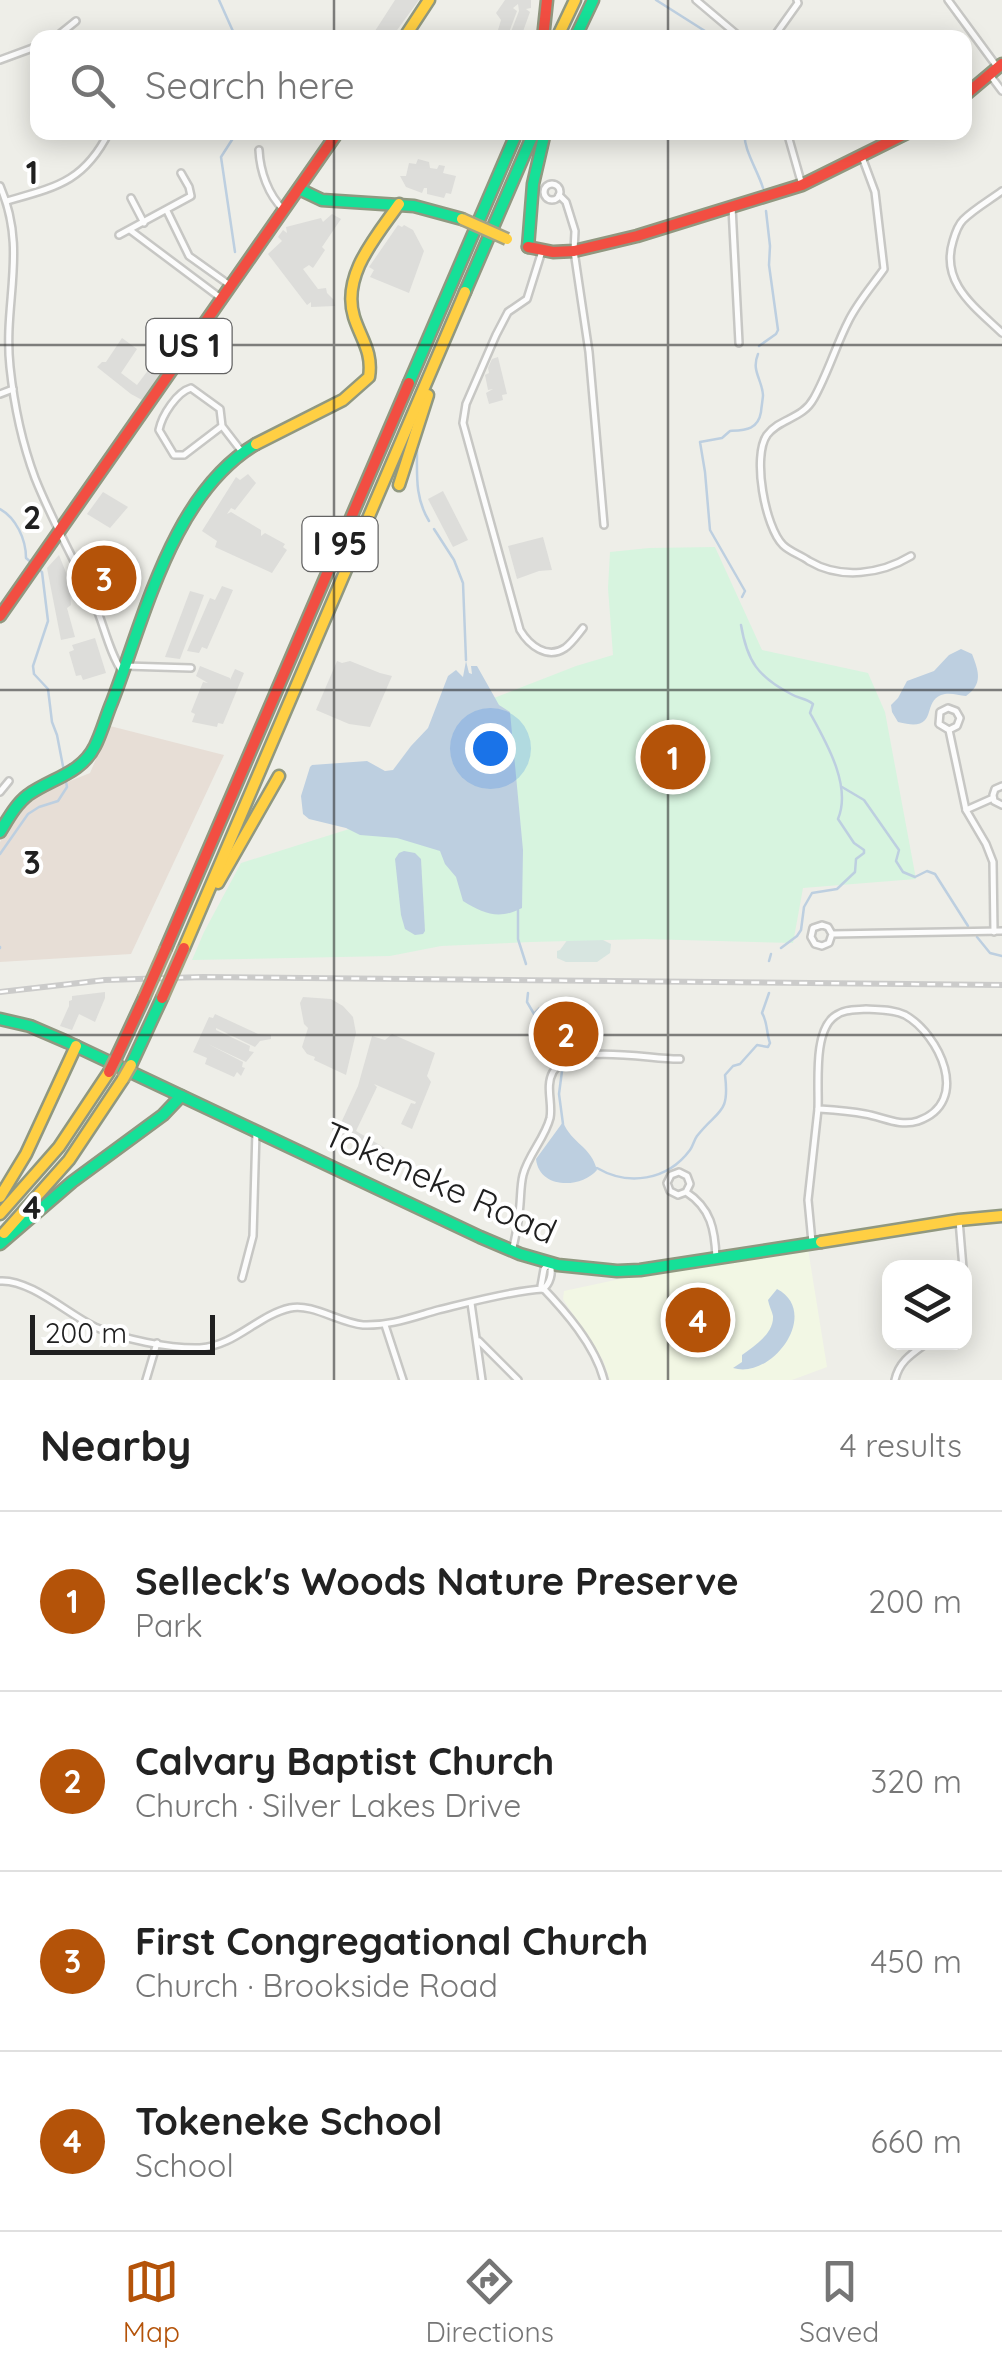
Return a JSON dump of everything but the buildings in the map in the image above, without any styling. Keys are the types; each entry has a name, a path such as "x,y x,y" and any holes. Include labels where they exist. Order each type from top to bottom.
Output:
{"main road":[{"path":"409,30 429,0"},
{"path":"544,30 548,0"},
{"path":"562,30 575,0"},
{"path":"580,30 592,3"},
{"path":"972,89 997,69"},
{"name":"US 1","path":"0,616 333,140"},
{"name":"I 95","path":"0,1214 52,1156 116,1058 513,140"},
{"name":"I 95","path":"0,1240 90,1132 131,1065 531,140"},
{"path":"528,247 533,184 544,140"},
{"path":"300,189 335,202 429,208 528,247 574,251 802,185 893,140"},
{"path":"0,832 20,803 68,776 94,748 156,581 205,490 221,470 242,452 353,394 369,377 370,352 354,315 351,289 360,264 399,204"},
{"path":"399,484 464,295"},
{"path":"185,944 278,776"},
{"name":"Tokeneke Road","path":"0,1020 30,1026 76,1046 512,1252 549,1264 626,1271 1002,1216"},
{"path":"0,1197 26,1154 76,1046"},
{"path":"0,1240 163,1115 181,1096"}],"street":[{"path":"696,0 732,30"},
{"path":"779,30 796,0"},
{"path":"948,0 969,30"},
{"path":"65,30 76,21"},
{"path":"972,34 997,69 1002,91"},
{"path":"0,60 30,49"},
{"path":"6,201 64,184 93,159 104,140"},
{"path":"789,140 802,185"},
{"path":"258,150 266,181 284,210"},
{"path":"862,156 875,192 884,270 850,318 806,410 765,437 763,487 769,523 782,544 816,565 836,571 878,571 911,556"},
{"path":"119,235 190,196 181,173"},
{"path":"0,186 14,236 9,343 14,389 22,438 36,480 94,604 116,662 124,670 191,668"},
{"path":"1002,191 963,220 951,246 950,259 951,276 960,289 1002,333"},
{"path":"559,195 566,202 575,226 574,251 589,352 604,524"},
{"path":"132,198 144,223"},
{"path":"732,207 740,342"},
{"path":"166,210 188,256 230,286"},
{"path":"130,230 222,300"},
{"path":"542,251 527,299 508,312 496,335 466,404 463,423 516,617 528,642 536,649 556,652 564,649 583,628"},
{"path":"188,274 196,261"},
{"path":"222,426 178,456 159,430 182,392 191,388 220,409 222,426 242,452"},
{"path":"0,394 14,389"},
{"path":"948,708 956,710 960,718 957,726 949,730 941,727 938,720 940,712 948,708"},
{"path":"832,934 998,931 993,862 966,810 949,730"},
{"path":"0,792 9,782"},
{"path":"1002,786 995,789 993,798 1002,806"},
{"path":"966,810 993,798"},
{"path":"820,925 828,927 832,934 822,946 815,944 811,936 820,925"},
{"path":"812,1242 808,1188 818,1109 821,1038 830,1020 845,1011 886,1010 906,1016 932,1043 946,1071 947,1087 941,1102 919,1120 899,1123 862,1113 818,1109"},
{"path":"512,1252 523,1174 550,1118 552,1073 566,1062 590,1056 621,1053 680,1059"},
{"path":"242,1278 253,1236 256,1130"},
{"path":"679,1172 687,1176 690,1184 686,1192 678,1195 670,1191 667,1183 671,1175 679,1172"},
{"path":"686,1192 706,1210 714,1230 716,1258"},
{"path":"959,1220 962,1260"},
{"path":"549,1264 540,1282 543,1290 554,1298 588,1346 604,1380"},
{"path":"0,1281 28,1288 102,1330 157,1343 204,1348 241,1335 285,1309 301,1306 352,1324 385,1325 543,1290"},
{"path":"472,1304 482,1380"},
{"path":"385,1325 403,1380"},
{"path":"477,1340 518,1380"},
{"path":"146,1380 157,1343"},
{"path":"895,1380 898,1369 917,1350"}],"shaded area":[{"path":"395,0 419,0 397,30 376,30"},
{"path":"505,0 531,0 524,30 512,30 519,11 518,4 513,8 517,11 510,30 498,30 501,20 496,13"},
{"path":"418,159 429,162 430,168 445,166 443,173 456,176 451,194 446,193 444,198 427,194 427,188 422,193 406,187 400,176 406,176 409,163 416,164"},
{"path":"332,214 341,219 322,247 325,250 313,268 309,265 303,269 318,289 326,288 335,306 311,307 311,302 307,305 268,254 282,241 278,237 283,230 287,233 286,227 321,218 323,222"},
{"path":"398,225 413,230 424,251 409,293 370,277 374,270 369,267"},
{"path":"122,338 137,349 121,373 137,385 155,361 155,355 166,345 175,352 142,400 97,367 106,362"},
{"path":"498,357 507,394 502,395 503,400 489,404 486,393 493,389 488,390 485,375 492,359"},
{"path":"248,474 256,483 235,510 231,508 227,514 231,512 261,530 261,536 265,533 285,544 287,550 272,573 215,547 217,541 202,531 236,477 240,480"},
{"path":"443,491 468,540 453,547 428,499"},
{"path":"103,492 128,507 110,528 87,514"},
{"path":"543,537 552,570 517,579 508,546"},
{"path":"715,547 762,650 868,673 885,712 916,879 803,888 793,943 645,939 531,942 441,946 390,956 192,960 241,863 438,801 468,708 613,655 608,588 610,552"},
{"path":"59,555 69,580 71,605 67,608 75,637 61,640 47,568"},
{"path":"222,586 233,590 207,649 202,647 199,653 187,651 210,598 215,600"},
{"path":"190,591 204,595 180,659 165,657"},
{"path":"95,638 106,673 83,680 81,675 76,676 69,652 74,650 72,645"},
{"path":"337,661 350,661 392,676 370,727 349,724 316,710"},
{"path":"200,666 230,680 235,669 244,673 223,724 218,723 217,727 192,722 195,714 191,712 203,682 208,683 196,676"},
{"path":"110,726 224,755 131,954 0,962 0,842 28,803 45,791 90,773"},
{"path":"571,935 601,939 611,944 610,953 597,962 566,962 557,958 557,951"},
{"path":"105,992 95,1022 79,1014 72,1030 60,1026 72,996"},
{"path":"303,997 331,999 353,1017 356,1033 346,1075 314,1060 302,1047 308,1028 300,1003"},
{"path":"215,1014 258,1034 271,1035 271,1039 260,1041 255,1047 216,1028 254,1052 246,1062 208,1044 243,1062 241,1076 237,1072 234,1077 205,1064 207,1058 193,1052 209,1017"},
{"path":"392,1034 435,1053 427,1076 431,1082 412,1129 401,1124 411,1103 416,1102 374,1084 377,1087 356,1131 385,1148 382,1158 373,1159 354,1145 357,1139 349,1136 346,1142 335,1136 358,1086 372,1036 385,1040"},
{"path":"808,1249 827,1367 792,1380 610,1380 603,1360 563,1299 564,1291 634,1276"}],"water":[{"path":"961,649 972,654 976,666 977,682 971,691 966,696 941,695 920,724 898,722 891,705 907,681 934,671"},
{"path":"466,661 469,673 472,674 471,666 477,666 499,705 510,712 523,850 522,908 506,914 485,912 463,901 456,877 440,851 397,838 360,835 303,814 301,796 312,765 367,761 385,771 393,770 428,728 448,676 456,670 463,677"},
{"path":"404,851 421,859 423,934 415,935 405,929 401,915 395,859"},
{"path":"567,999 574,1000 585,1022 578,1041 564,1053 533,1013 539,1007 553,1013"},
{"path":"563,1122 597,1170 581,1181 552,1181 539,1169 536,1159"},
{"path":"777,1289 789,1299 794,1313 786,1342 763,1364 733,1368 770,1328 773,1316 768,1300"}],"waterway":[{"path":"219,0 232,30"},
{"path":"656,0 703,30"},
{"path":"232,140 221,157 235,252"},
{"path":"745,140 763,188"},
{"path":"759,346 778,330 766,211"},
{"path":"742,597 745,591 710,530 700,442 722,438 730,431 746,429 757,422 763,395 756,370 758,354"},
{"path":"417,450 419,495 429,521"},
{"path":"0,509 15,523 26,558 33,564"},
{"path":"434,529 463,583 466,660"},
{"path":"0,854 28,814 58,801 67,787 48,689 34,674 33,666 48,621 39,570"},
{"path":"741,625 747,649 762,674 813,704 810,713 840,779 838,819 854,843 864,850 856,859 855,872 837,889 812,893 804,907 801,930 781,948"},
{"path":"842,787 864,800 899,850 896,861 903,872 915,877 927,871 935,874 968,926"},
{"path":"518,910 518,939 526,964"},
{"path":"977,937 990,953 1002,956"},
{"path":"769,961 771,954"},
{"path":"528,993 527,1002 534,1014"},
{"path":"597,1168 621,1177 646,1177 681,1160 724,1105 725,1075 757,1045 768,1047 762,1013 769,993"},
{"path":"561,1060 562,1050"},
{"path":"562,1071 559,1094 563,1124"}],"railway":[{"path":"0,992 105,980 203,977 1002,985"}],"traffic: fast":[{"path":"579,30 593,0"},
{"path":"409,383 514,140"},
{"path":"465,292 531,140"},
{"path":"528,247 533,184 543,140"},
{"path":"299,189 322,200 414,206 462,219"},
{"path":"0,832 24,799 74,769 95,746 150,596 182,525 227,466 256,444"},
{"path":"131,1065 162,998"},
{"path":"0,1019 30,1026 67,1042 480,1237 558,1265 640,1270 821,1242"},
{"path":"0,1244 72,1182 163,1115 181,1096"}],"traffic: slow":[{"path":"409,30 429,0"},
{"path":"561,30 575,0"},
{"path":"256,444 343,400 369,377 368,353 351,301 352,286 363,257 399,204"},
{"path":"462,219 507,239"},
{"path":"184,948 465,292"},
{"path":"399,485 428,395"},
{"path":"218,883 279,776"},
{"path":"0,1197 26,1154 76,1046"},
{"path":"123,1079 131,1065"},
{"path":"0,1214 59,1147 109,1072"},
{"path":"4,1233 69,1160 123,1079"},
{"path":"821,1242 1002,1216"}],"traffic: jam":[{"path":"544,30 547,0"},
{"path":"972,89 1002,64"},
{"path":"0,616 332,140"},
{"path":"528,247 574,251 637,236 802,185 893,140"},
{"path":"166,948 409,383"},
{"path":"144,998 166,948"},
{"path":"162,998 184,948"},
{"path":"116,1058 144,998"},
{"path":"109,1072 116,1058"}],"place":[{"name":"First Congregational Church","path":"104,578"},
{"name":"Selleck's Woods Nature Preserve","path":"673,757"},
{"name":"Calvary Baptist Church","path":"566,1034"},
{"name":"Tokeneke School","path":"698,1320"}]}
